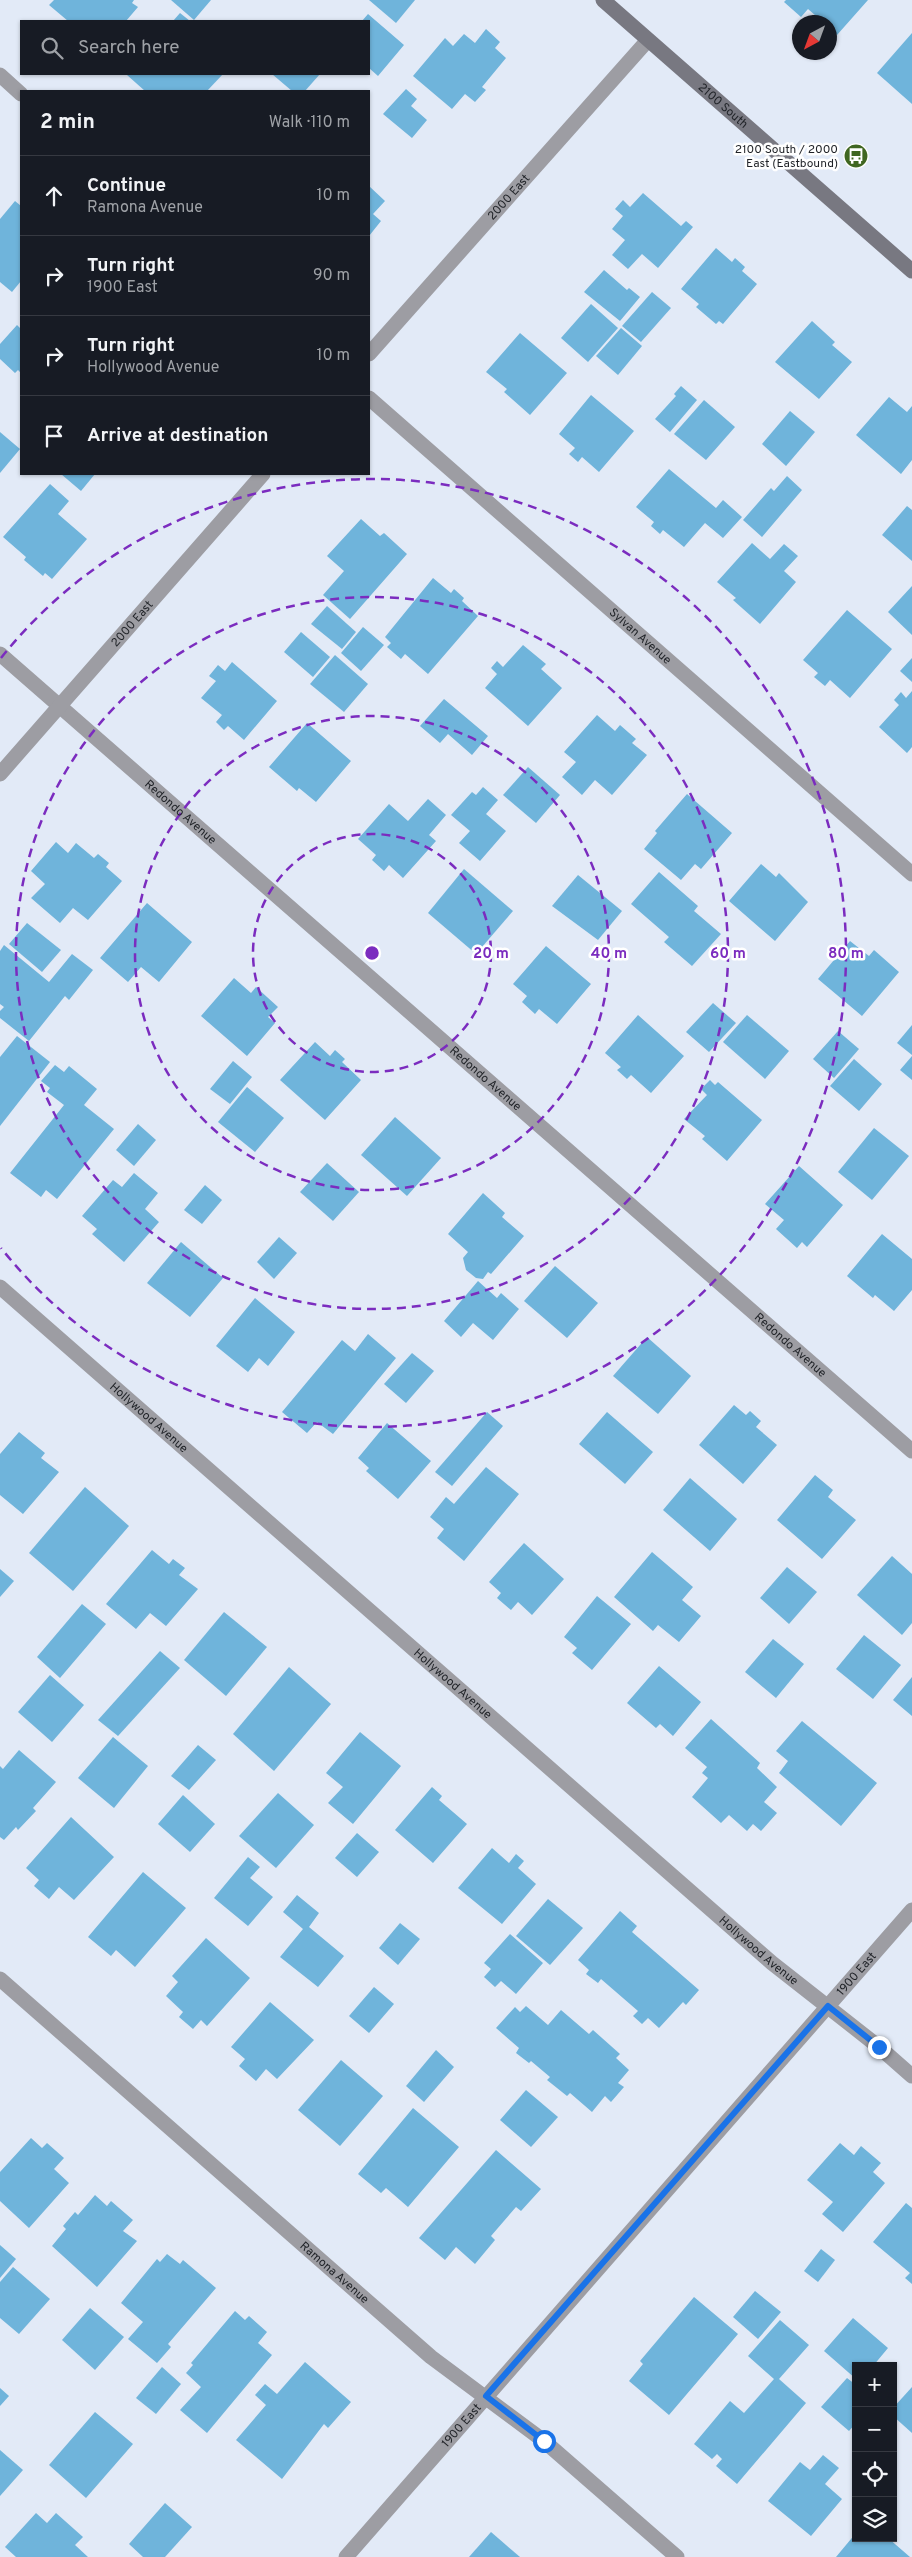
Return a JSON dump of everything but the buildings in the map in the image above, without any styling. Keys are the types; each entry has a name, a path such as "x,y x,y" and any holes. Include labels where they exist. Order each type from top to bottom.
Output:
{"main road":[{"name":"2100 South","path":"603,0 912,271"}],"street":[{"name":"2000 East","path":"370,353 648,40"},
{"path":"0,75 20,93"},
{"name":"Sylvan Avenue","path":"370,399 912,874"},
{"name":"2000 East","path":"0,774 262,475"},
{"name":"Redondo Avenue","path":"0,654 912,1451"},
{"name":"Hollywood Avenue","path":"0,1288 764,1957 828,2006 912,2076"},
{"name":"1900 East","path":"346,2557 912,1910"},
{"name":"Ramona Avenue","path":"0,1978 431,2357 486,2396 544,2441 677,2557"}],"place":[{"name":"2100 South / 2000 East (Eastbound)","path":"856,156"}],"route":[{"path":"544,2441 486,2396 828,2006 879,2047"}]}
